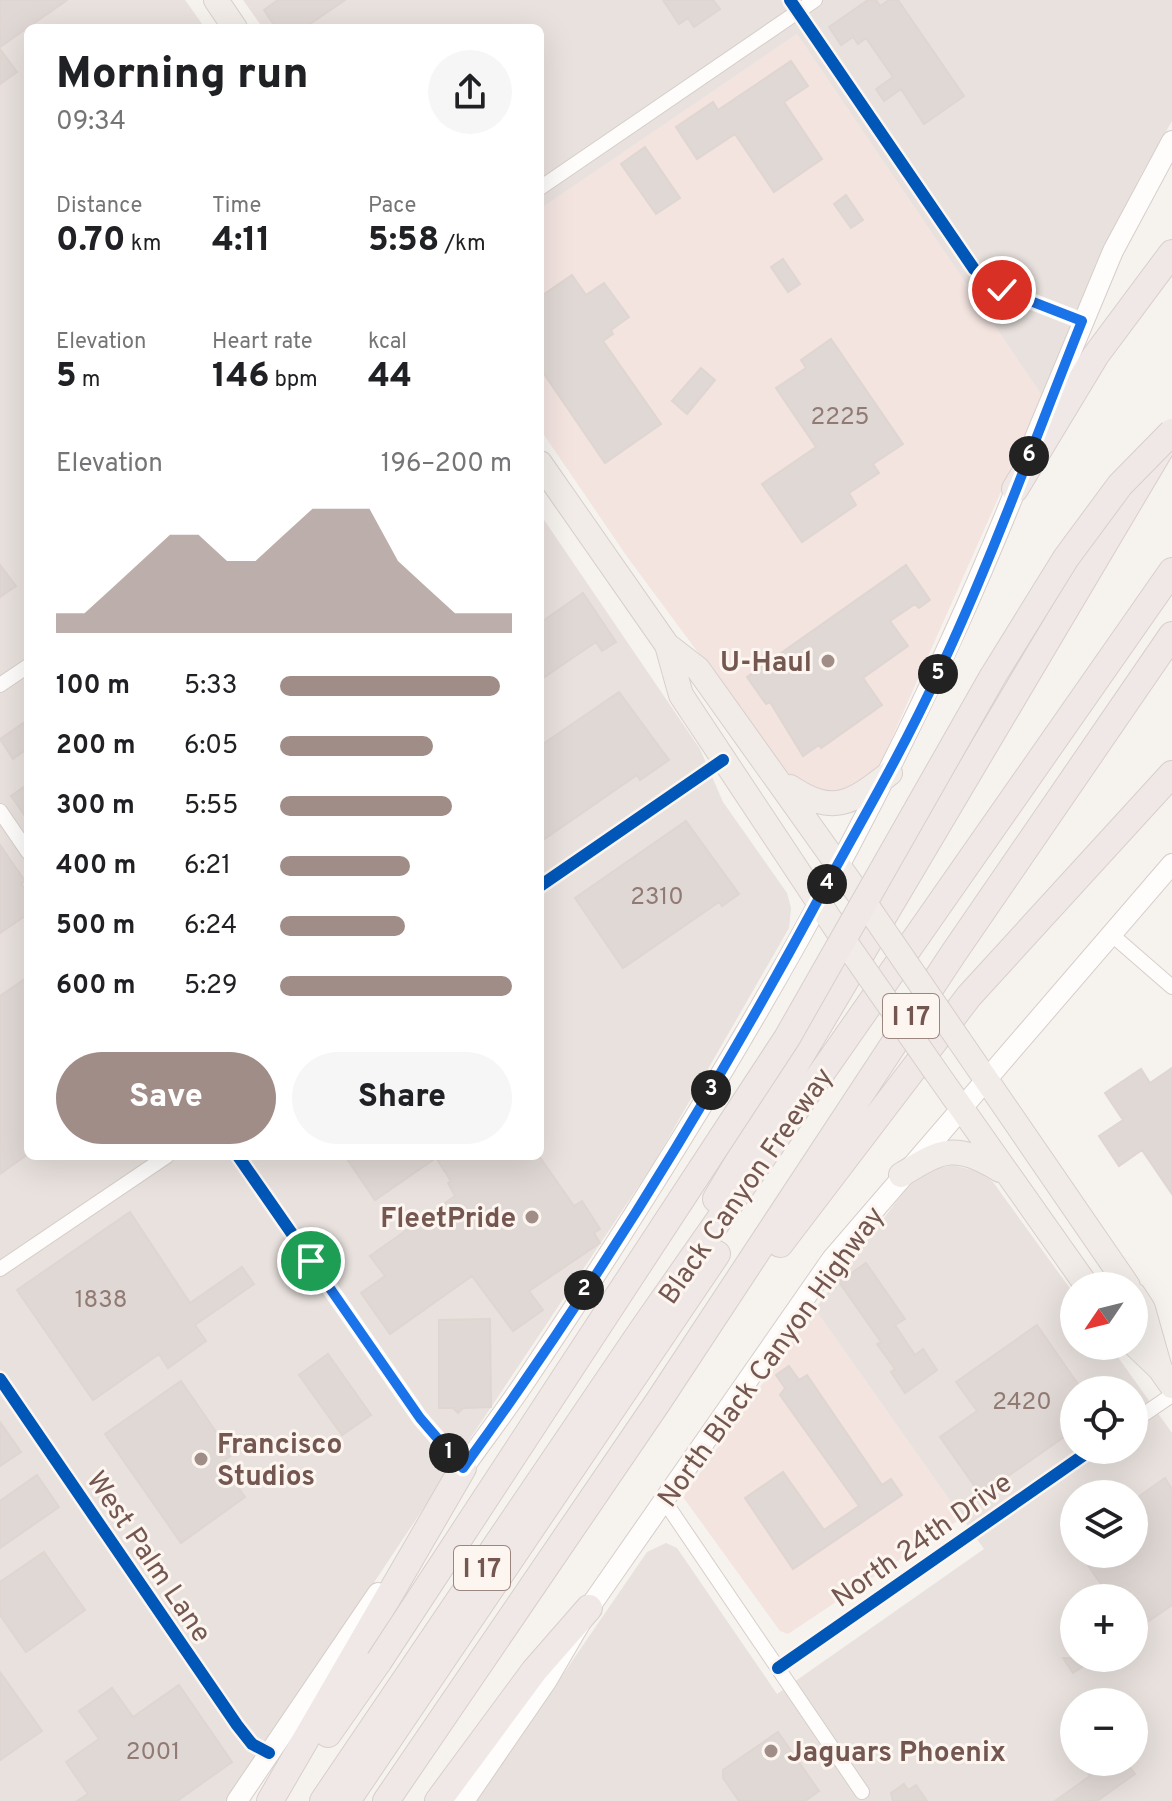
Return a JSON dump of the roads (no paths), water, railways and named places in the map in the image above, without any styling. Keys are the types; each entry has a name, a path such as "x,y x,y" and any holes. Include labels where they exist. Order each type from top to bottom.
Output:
{"highway":[{"path":"1015,489 1096,355 1172,253"},
{"path":"640,1333 1172,430"},
{"path":"281,1801 379,1661 787,1038 993,676 1066,558 1120,485 1172,430"},
{"name":"Black Canyon Freeway","path":"323,1801 640,1333 917,941 1104,665 1172,571"},
{"name":"Black Canyon Freeway","path":"386,1801 658,1402 953,954 1172,635"},
{"path":"347,1801 1077,725 1104,683 1104,665"},
{"path":"658,1402 969,996 1172,774"},
{"path":"1097,859 1172,795"},
{"path":"270,1801 463,1468"},
{"path":"438,1801 534,1671 589,1608"}],"main road":[{"path":"216,0 232,24"},
{"path":"237,1801 528,1377 713,1087 778,978 890,773 966,613 1082,321 1113,251 1172,141"},
{"path":"544,469 667,645 698,669 839,863 1118,1272"},
{"path":"667,645 681,695 723,760 843,939 1077,1272"},
{"path":"778,778 808,800 837,805 856,797 890,773"},
{"name":"North Black Canyon Highway","path":"464,1801 547,1680 589,1608 832,1259 901,1175 962,1109 1172,864"},
{"path":"901,1175 937,1154 953,1150 973,1155 1008,1175"},
{"path":"1148,1324 1166,1378"},
{"path":"1148,1359 1166,1378"}],"street":[{"path":"544,185 794,6 815,0"},
{"path":"794,6 974,269 1002,290 1082,321"},
{"path":"0,685 24,669"},
{"path":"544,883 723,760"},
{"path":"0,811 24,846"},
{"path":"1111,934 1172,987"},
{"path":"0,1269 161,1160"},
{"path":"241,1160 420,1418 463,1468"},
{"name":"West Palm Lane","path":"0,1379 237,1725 252,1744 269,1753"},
{"path":"1148,1411 1172,1395"},
{"name":"North 24th Drive","path":"778,1668 1071,1464"},
{"path":"665,1502 862,1792"}],"place":[{"name":"U-Haul","path":"828,661"},
{"name":"FleetPride","path":"532,1217"},
{"name":"Francisco Studios","path":"201,1459"},
{"name":"Jaguars Phoenix","path":"771,1751"}]}
